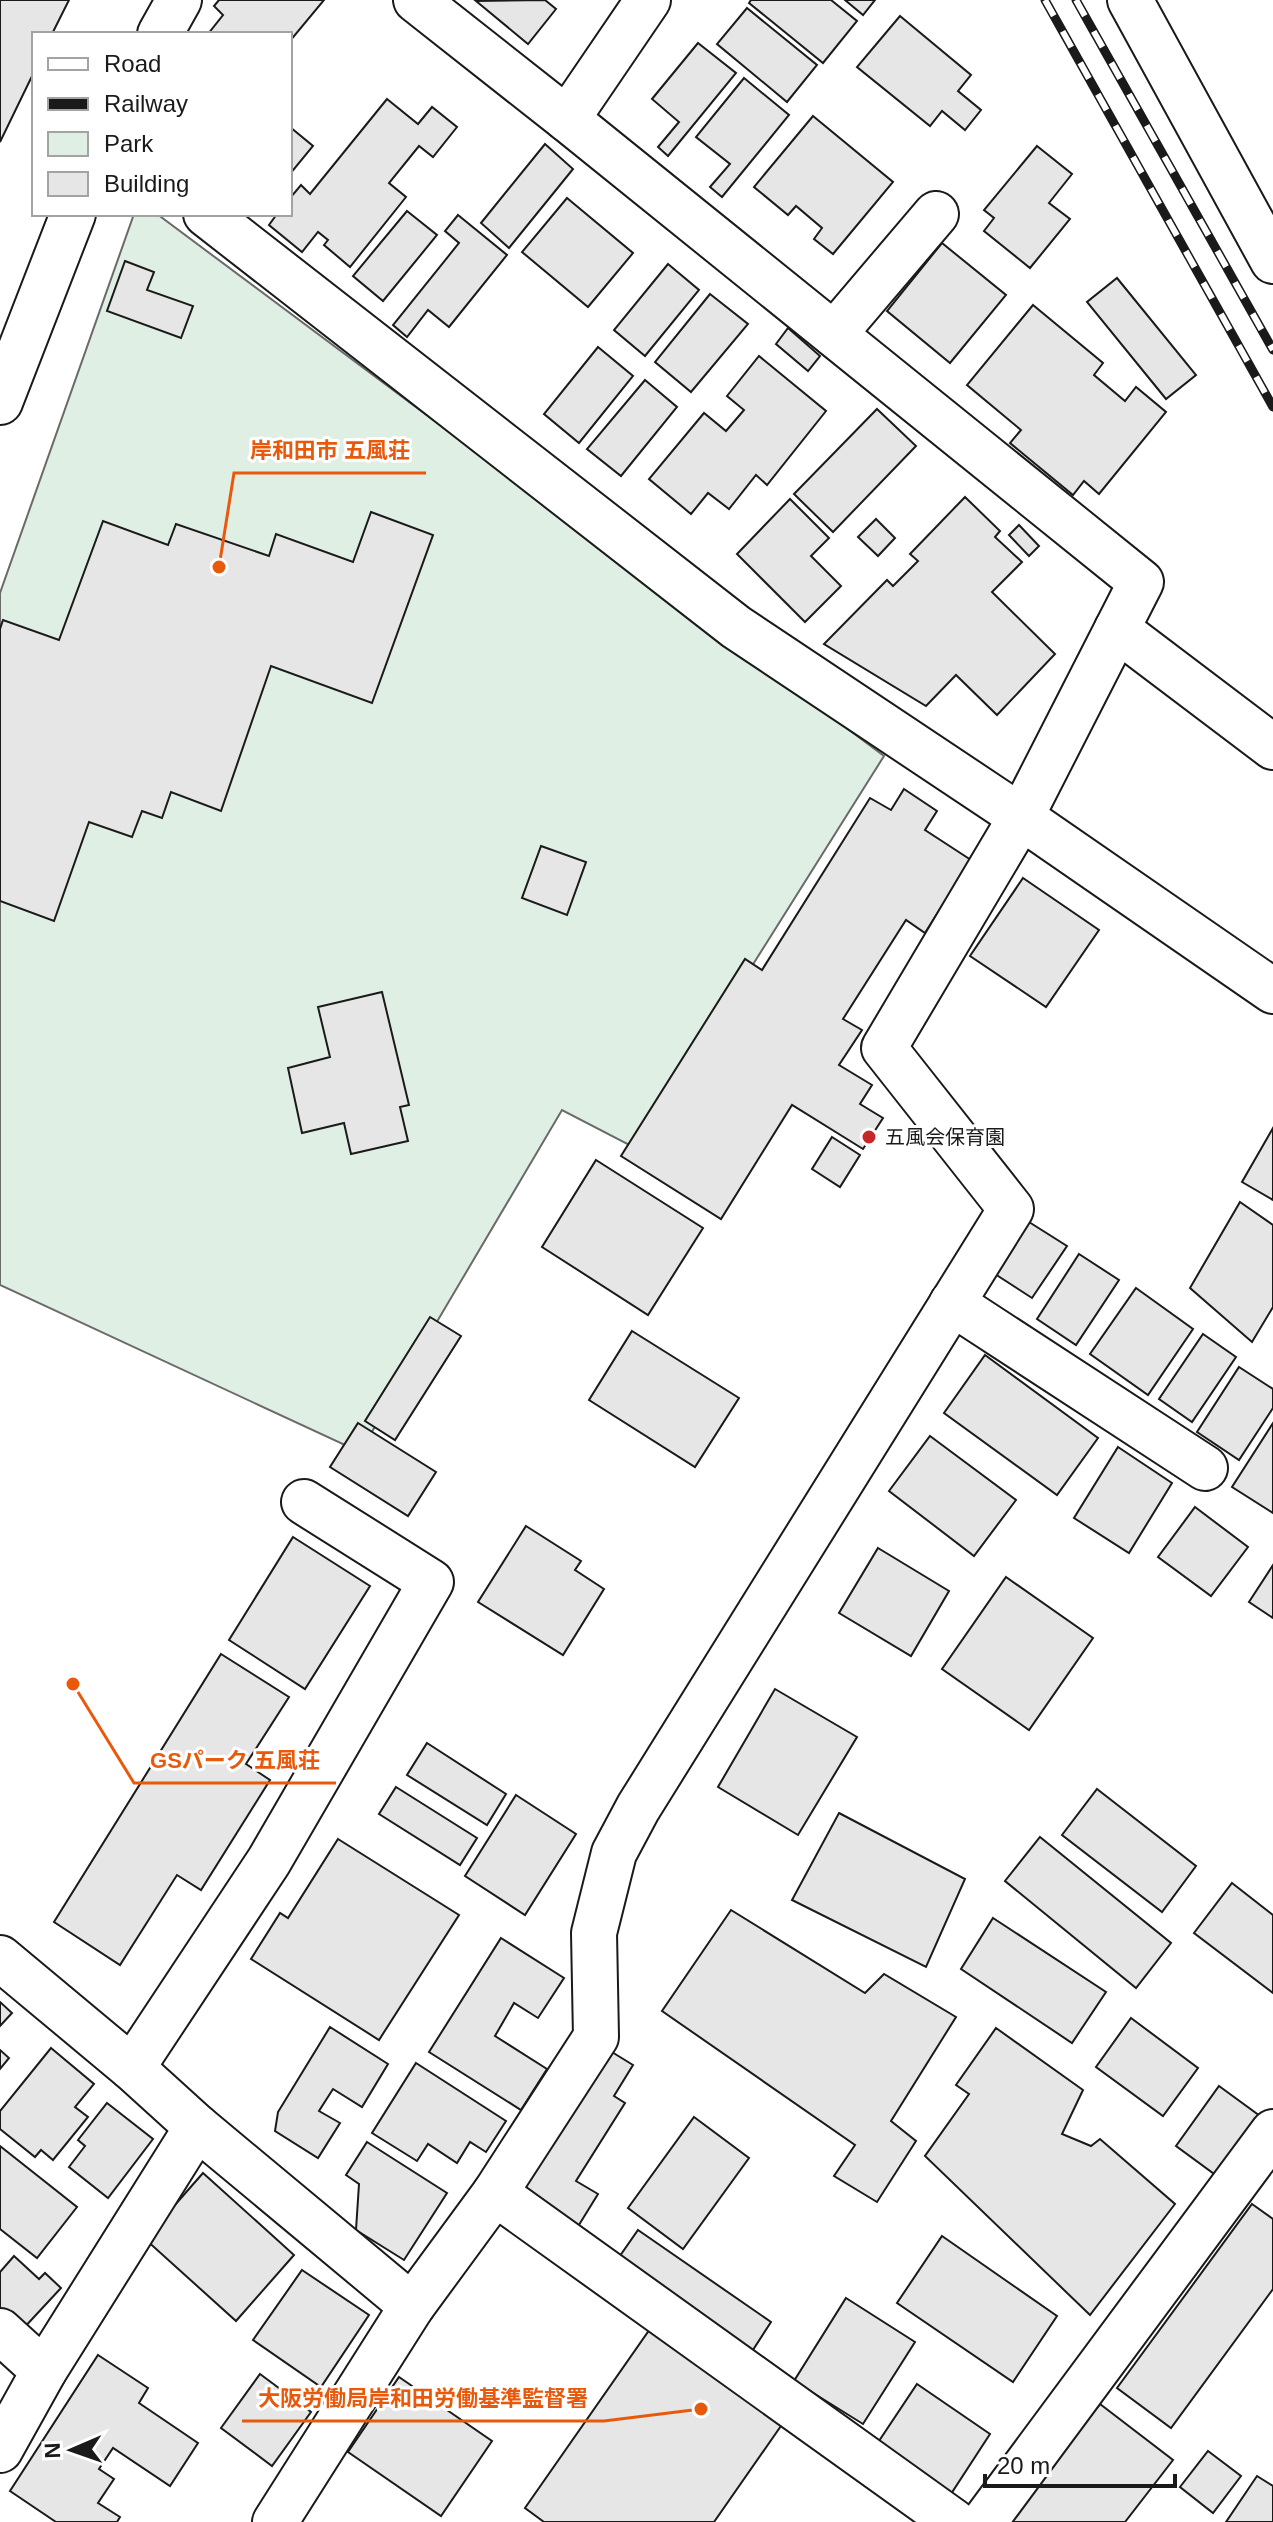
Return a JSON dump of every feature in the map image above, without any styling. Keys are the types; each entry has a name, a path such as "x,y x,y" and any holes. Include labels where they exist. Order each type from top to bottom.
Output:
{"street":[{"path":"161,32 179,0"},
{"path":"275,2522 412,2306 495,2193 596,2037 594,1933 614,1853 638,1808 1011,1209 884,1048 1021,817 1141,582 416,0"},
{"path":"567,119 648,0"},
{"path":"1130,0 1267,231"},
{"path":"834,334 936,214"},
{"path":"0,402 72,216"},
{"path":"209,216 736,627 1021,817 1273,991"},
{"path":"1117,629 1273,747"},
{"path":"952,1303 1205,1468"},
{"path":"132,2068 269,1861 431,1582 304,1502"},
{"path":"0,1958 412,2306"},
{"path":"0,2450 44,2371 197,2127"},
{"path":"984,2522 1273,2132"},
{"path":"495,2193 954,2522"},
{"path":"0,2331 44,2371"}],"green space":[{"path":"133,216 160,216 884,756 637,1149 562,1110 360,1452 0,1285 0,593"}],"building":[{"path":"0,0 69,0 53,32 32,32 32,76 0,142"},
{"path":"219,0 324,0 292,39 292,32 210,32 223,15 214,6"},
{"path":"545,0 556,9 528,44 476,1"},
{"path":"751,0 831,0 857,21 823,63 749,3"},
{"path":"845,0 875,0 863,15"},
{"path":"747,8 817,65 787,102 717,44"},
{"path":"900,16 971,75 958,91 981,110 965,130 942,111 930,126 857,67"},
{"path":"698,43 736,73 668,156 658,147 679,122 652,99"},
{"path":"744,78 789,115 722,197 710,187 730,164 696,137"},
{"path":"387,99 418,124 432,107 457,127 433,157 419,146 389,183 406,197 350,267 324,245 328,240 318,232 302,252 269,225 276,216 292,216 292,196 301,185 310,194"},
{"path":"813,116 893,182 833,254 814,239 822,228 796,206 788,215 754,187"},
{"path":"292,129 313,146 292,172"},
{"path":"545,144 573,169 509,248 481,223"},
{"path":"1037,146 1072,174 1049,203 1070,219 1030,268 984,231 994,218 984,210"},
{"path":"567,198 633,253 588,307 522,252"},
{"path":"407,211 437,235 383,301 353,276"},
{"path":"458,215 507,255 449,327 428,310 407,337 393,325 459,243 445,231"},
{"path":"942,243 1006,295 950,363 887,311"},
{"path":"125,261 154,272 147,290 193,306 181,338 107,311"},
{"path":"668,264 699,290 645,356 614,330"},
{"path":"1117,278 1196,375 1166,399 1087,302"},
{"path":"710,294 748,324 691,392 655,362"},
{"path":"1033,305 1103,363 1094,375 1125,401 1136,387 1166,412 1099,494 1084,481 1073,495 1010,443 1021,430 967,385"},
{"path":"788,328 820,356 808,371 776,344"},
{"path":"598,347 633,376 579,443 544,414"},
{"path":"759,356 826,411 767,485 756,475 729,509 708,493 691,514 649,479 704,413 726,431 744,410 727,396"},
{"path":"645,380 677,407 621,476 587,449"},
{"path":"877,409 916,446 833,532 794,494"},
{"path":"965,497 1000,531 995,537 1022,562 992,592 1055,654 997,715 956,675 926,706 824,644 887,580 893,586 918,561 910,554"},
{"path":"790,499 829,538 811,556 841,586 805,622 737,554"},
{"path":"371,512 433,535 372,703 271,666 221,811 171,792 162,818 142,811 132,837 89,822 54,921 0,901 0,629 3,620 59,640 103,521 168,545 176,524 269,556 276,534 353,562"},
{"path":"876,519 895,538 878,556 858,537"},
{"path":"1019,525 1039,546 1029,556 1009,535"},
{"path":"904,789 937,811 925,830 971,860 925,933 906,920 843,1019 862,1030 839,1065 872,1085 860,1104 883,1118 863,1149 792,1105 721,1219 621,1156 745,959 762,970 870,798 891,810"},
{"path":"541,846 586,862 567,915 522,898"},
{"path":"1023,878 1099,930 1046,1007 970,956"},
{"path":"382,992 409,1105 400,1107 408,1141 351,1154 344,1123 302,1133 288,1068 330,1057 318,1007"},
{"path":"1273,1128 1273,1200 1242,1182"},
{"path":"832,1137 860,1155 840,1187 812,1169"},
{"path":"596,1160 703,1228 648,1315 542,1247"},
{"path":"1240,1202 1273,1225 1273,1307 1252,1342 1190,1288"},
{"path":"1029,1222 1067,1246 1032,1298 995,1274"},
{"path":"1079,1254 1119,1280 1076,1345 1037,1319"},
{"path":"1136,1288 1193,1329 1148,1395 1090,1354"},
{"path":"430,1317 461,1336 395,1440 365,1421"},
{"path":"632,1331 739,1398 695,1467 589,1400"},
{"path":"1203,1334 1236,1357 1192,1422 1159,1399"},
{"path":"985,1355 1098,1438 1057,1495 944,1413"},
{"path":"1239,1367 1273,1389 1273,1408 1239,1460 1197,1432"},
{"path":"358,1423 436,1472 408,1516 330,1467"},
{"path":"1273,1423 1273,1513 1232,1487"},
{"path":"930,1436 1016,1500 974,1556 889,1491"},
{"path":"1118,1447 1172,1483 1129,1553 1074,1518"},
{"path":"1195,1507 1248,1547 1211,1596 1158,1557"},
{"path":"526,1526 581,1561 575,1570 604,1589 563,1655 478,1602"},
{"path":"293,1537 370,1586 305,1689 229,1640"},
{"path":"878,1548 949,1591 911,1656 839,1613"},
{"path":"1273,1565 1273,1618 1249,1602"},
{"path":"1006,1577 1093,1638 1029,1730 942,1669"},
{"path":"221,1654 289,1697 246,1764 270,1780 201,1890 177,1875 120,1965 54,1922"},
{"path":"775,1689 857,1737 798,1835 718,1787"},
{"path":"427,1743 506,1794 487,1825 407,1775"},
{"path":"396,1787 477,1838 460,1865 379,1814"},
{"path":"1097,1789 1196,1866 1162,1912 1062,1835"},
{"path":"516,1795 576,1834 525,1915 465,1876"},
{"path":"839,1813 965,1879 926,1967 792,1900"},
{"path":"1040,1837 1171,1943 1136,1988 1005,1881"},
{"path":"338,1839 459,1915 379,2040 251,1959 280,1913 288,1918"},
{"path":"1232,1883 1273,1915 1273,1993 1194,1933"},
{"path":"731,1910 865,1993 884,1974 956,2017 891,2121 916,2141 877,2202 834,2176 855,2145 662,2011"},
{"path":"993,1918 1106,1992 1072,2043 961,1969"},
{"path":"501,1938 564,1978 538,2018 514,2003 495,2036 547,2069 521,2110 429,2052"},
{"path":"0,2002 12,2013 0,2026"},
{"path":"1131,2018 1198,2068 1163,2116 1096,2067"},
{"path":"330,2027 388,2064 362,2107 333,2089 319,2111 340,2123 318,2158 275,2131 278,2112"},
{"path":"996,2028 1083,2090 1062,2134 1091,2146 1100,2139 1175,2204 1090,2315 925,2156 969,2094 956,2085"},
{"path":"51,2048 94,2084 75,2107 88,2117 53,2160 41,2150 35,2157 0,2129 0,2111"},
{"path":"607,2049 633,2065 614,2096 625,2103 576,2181 598,2194 574,2233 516,2198"},
{"path":"0,2050 9,2058 0,2069"},
{"path":"416,2063 506,2121 486,2152 470,2142 457,2163 428,2144 417,2161 372,2133"},
{"path":"1219,2086 1260,2116 1217,2176 1176,2146"},
{"path":"107,2103 153,2139 108,2198 69,2167 85,2146 78,2140"},
{"path":"694,2117 749,2158 683,2249 628,2208"},
{"path":"367,2142 447,2193 404,2260 356,2230 359,2184 346,2175"},
{"path":"0,2146 77,2207 37,2258 0,2229"},
{"path":"203,2173 294,2255 236,2321 145,2239"},
{"path":"1252,2204 1273,2219 1273,2289 1171,2428 1117,2388"},
{"path":"638,2230 771,2322 749,2356 615,2263"},
{"path":"942,2236 1057,2316 1013,2382 897,2303"},
{"path":"14,2256 39,2279 45,2273 61,2288 21,2331 0,2311 0,2272"},
{"path":"302,2270 369,2315 321,2387 253,2340"},
{"path":"846,2298 915,2342 863,2424 794,2381"},
{"path":"650,2329 783,2423 714,2522 544,2522 525,2508"},
{"path":"98,2355 148,2388 139,2403 198,2443 170,2486 113,2448 99,2469 114,2479 98,2503 120,2517 117,2522 56,2522 10,2491"},
{"path":"260,2374 311,2412 272,2466 221,2428"},
{"path":"399,2377 492,2441 441,2516 348,2452"},
{"path":"917,2384 990,2434 947,2500 873,2450"},
{"path":"1100,2404 1173,2460 1125,2522 1008,2522"},
{"path":"1208,2451 1241,2476 1213,2513 1180,2487"},
{"path":"1257,2476 1273,2486 1273,2522 1226,2522"}],"railway":[{"path":"1045,0 1273,407"},
{"path":"1076,0 1273,350"}],"place":[{"name":"岸和田市 五風荘","path":"219,567"},
{"name":"五風会保育園","path":"869,1137"},
{"name":"GSパーク 五風荘","path":"73,1684"},
{"name":"大阪労働局岸和田労働基準監督署","path":"701,2409"}]}
